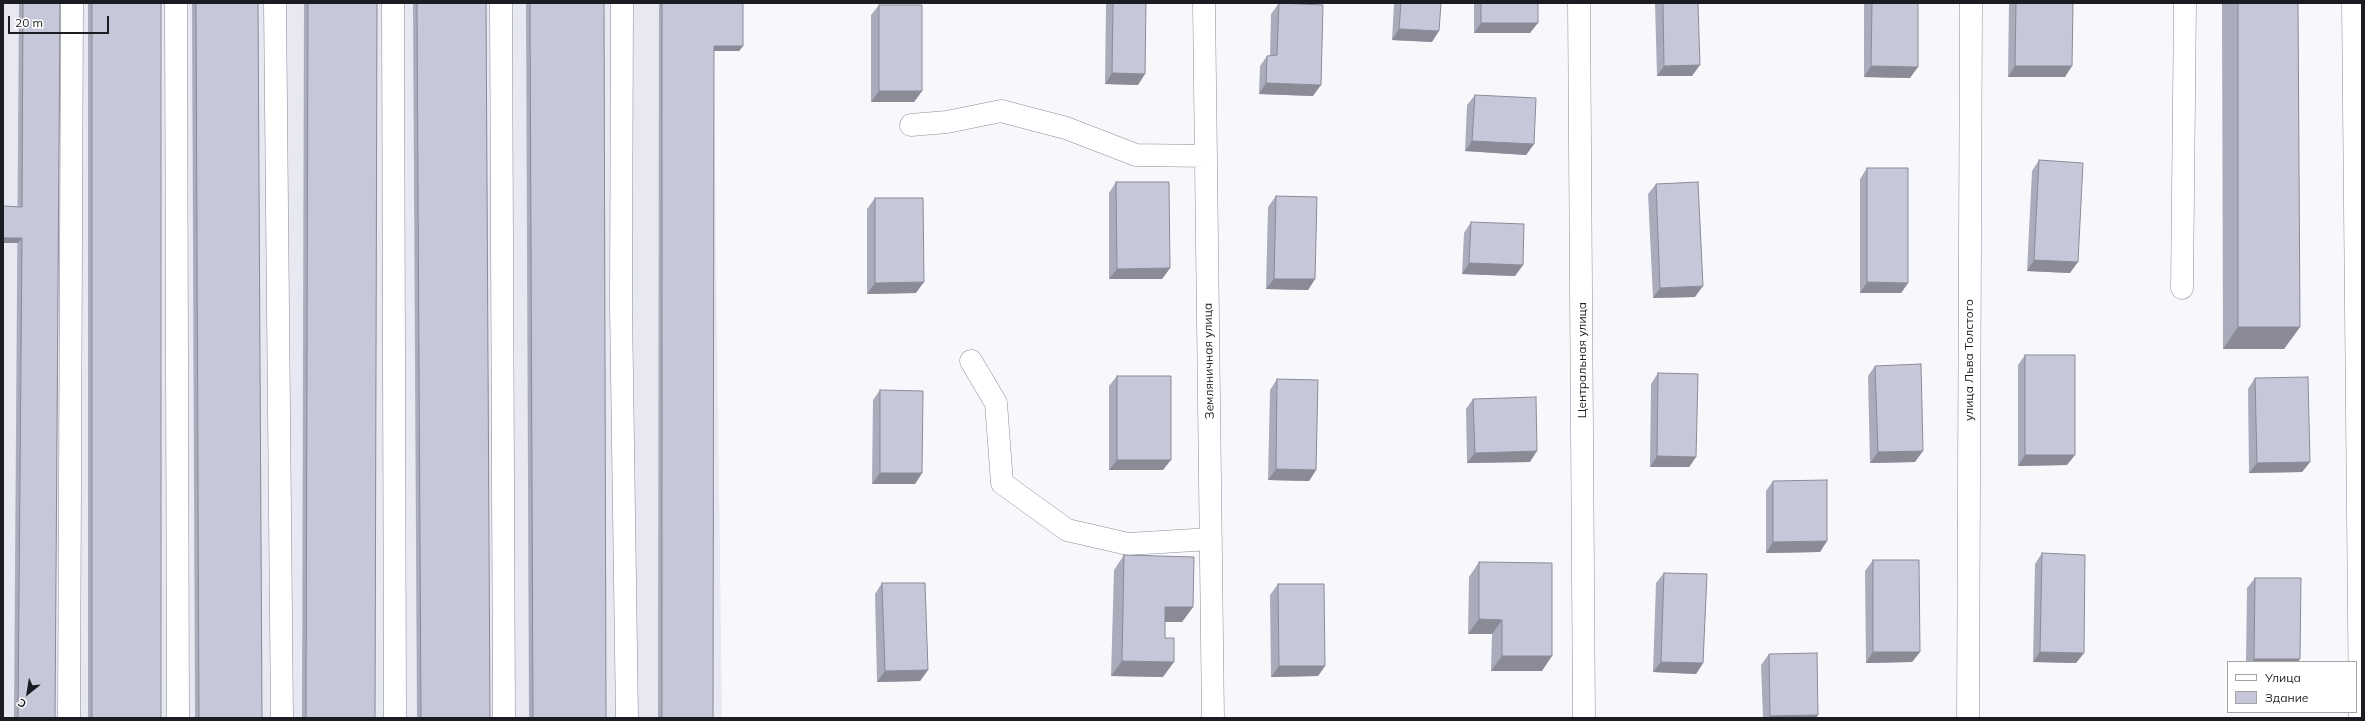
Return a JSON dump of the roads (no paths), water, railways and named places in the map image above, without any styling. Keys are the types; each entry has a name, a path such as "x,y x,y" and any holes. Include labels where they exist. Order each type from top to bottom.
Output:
{"street":[{"path":"69,718 72,3"},
{"path":"176,3 178,718"},
{"path":"275,3 282,718"},
{"path":"393,3 395,718"},
{"path":"501,3 504,718"},
{"path":"622,3 621,306 627,718"},
{"name":"Земляничная улица","path":"1204,3 1213,718"},
{"name":"Центральная улица","path":"1579,3 1584,718"},
{"name":"улица Льва Толстого","path":"1968,718 1971,3"},
{"path":"2182,288 2184,3"},
{"path":"2353,3 2358,90 2360,718"},
{"path":"911,125 947,122 1001,111 1066,128 1136,155 1206,156"},
{"path":"971,361 996,403 1002,482 1067,530 1128,544 1211,538"}]}
